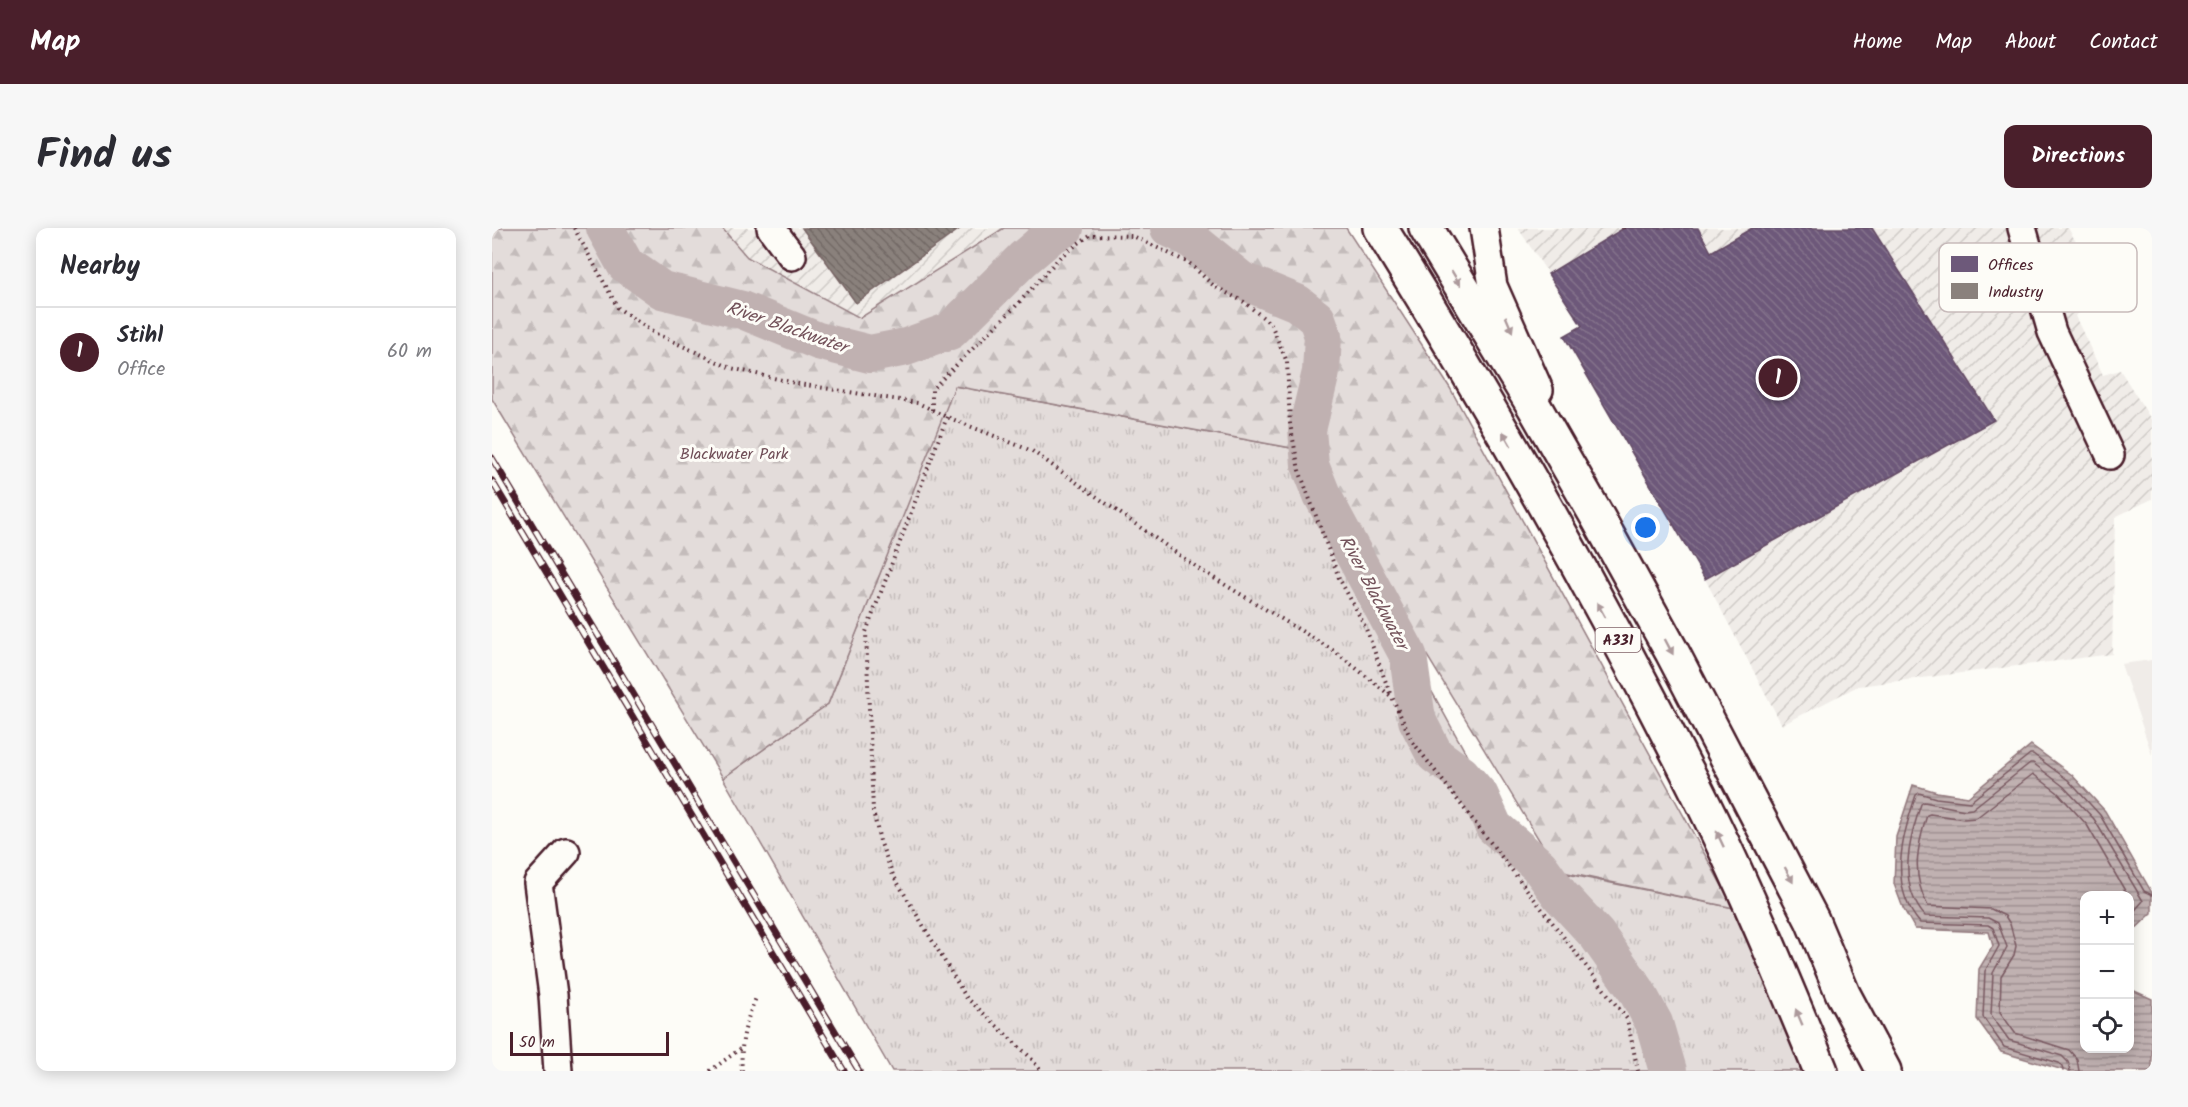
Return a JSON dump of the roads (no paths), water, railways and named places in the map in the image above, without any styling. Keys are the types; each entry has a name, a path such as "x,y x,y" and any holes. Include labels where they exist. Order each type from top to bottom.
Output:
{"main road":[{"name":"A331","path":"1380,228 1510,443 1641,682 1703,803 1767,942 1821,1071"},
{"name":"A331","path":"1426,228 1598,518 1672,652 1812,920 1843,994 1884,1069"}],"street":[{"path":"771,228 792,256"},
{"path":"1484,228 1493,286 1598,518"},
{"path":"2022,228 2026,243"},
{"path":"2046,312 2052,332 2110,455"},
{"path":"558,1071 553,995 538,882 566,852"}],"water":[{"path":"2031,745 2072,775 2105,811 2152,893 2152,913 2134,930 2134,891 2080,891 2080,1053 2134,1053 2134,991 2152,999 2152,1071 2067,1071 2001,1052 1977,1019 1979,969 1993,946 1989,932 1915,929 1903,908 1894,884 1896,837 1913,785 1968,797"}],"waterway":[{"name":"River Blackwater","path":"605,228 625,264 662,290 742,310 818,341 870,354 906,347 950,331 1023,259 1050,236 1065,228"},
{"name":"River Blackwater","path":"1169,228 1188,237 1241,280 1297,303 1317,319 1323,336 1321,372 1307,430 1310,465 1322,495 1408,655 1417,720 1435,755 1461,774 1480,796 1494,827 1539,866 1560,895 1597,935 1636,990 1654,1023 1668,1071"}],"railway":[{"path":"492,458 859,1071"},
{"path":"492,481 844,1071"}],"place":[{"name":"Stihl","path":"1778,378"}],"park label":[{"name":"Blackwater Park","path":"734,453"}]}
